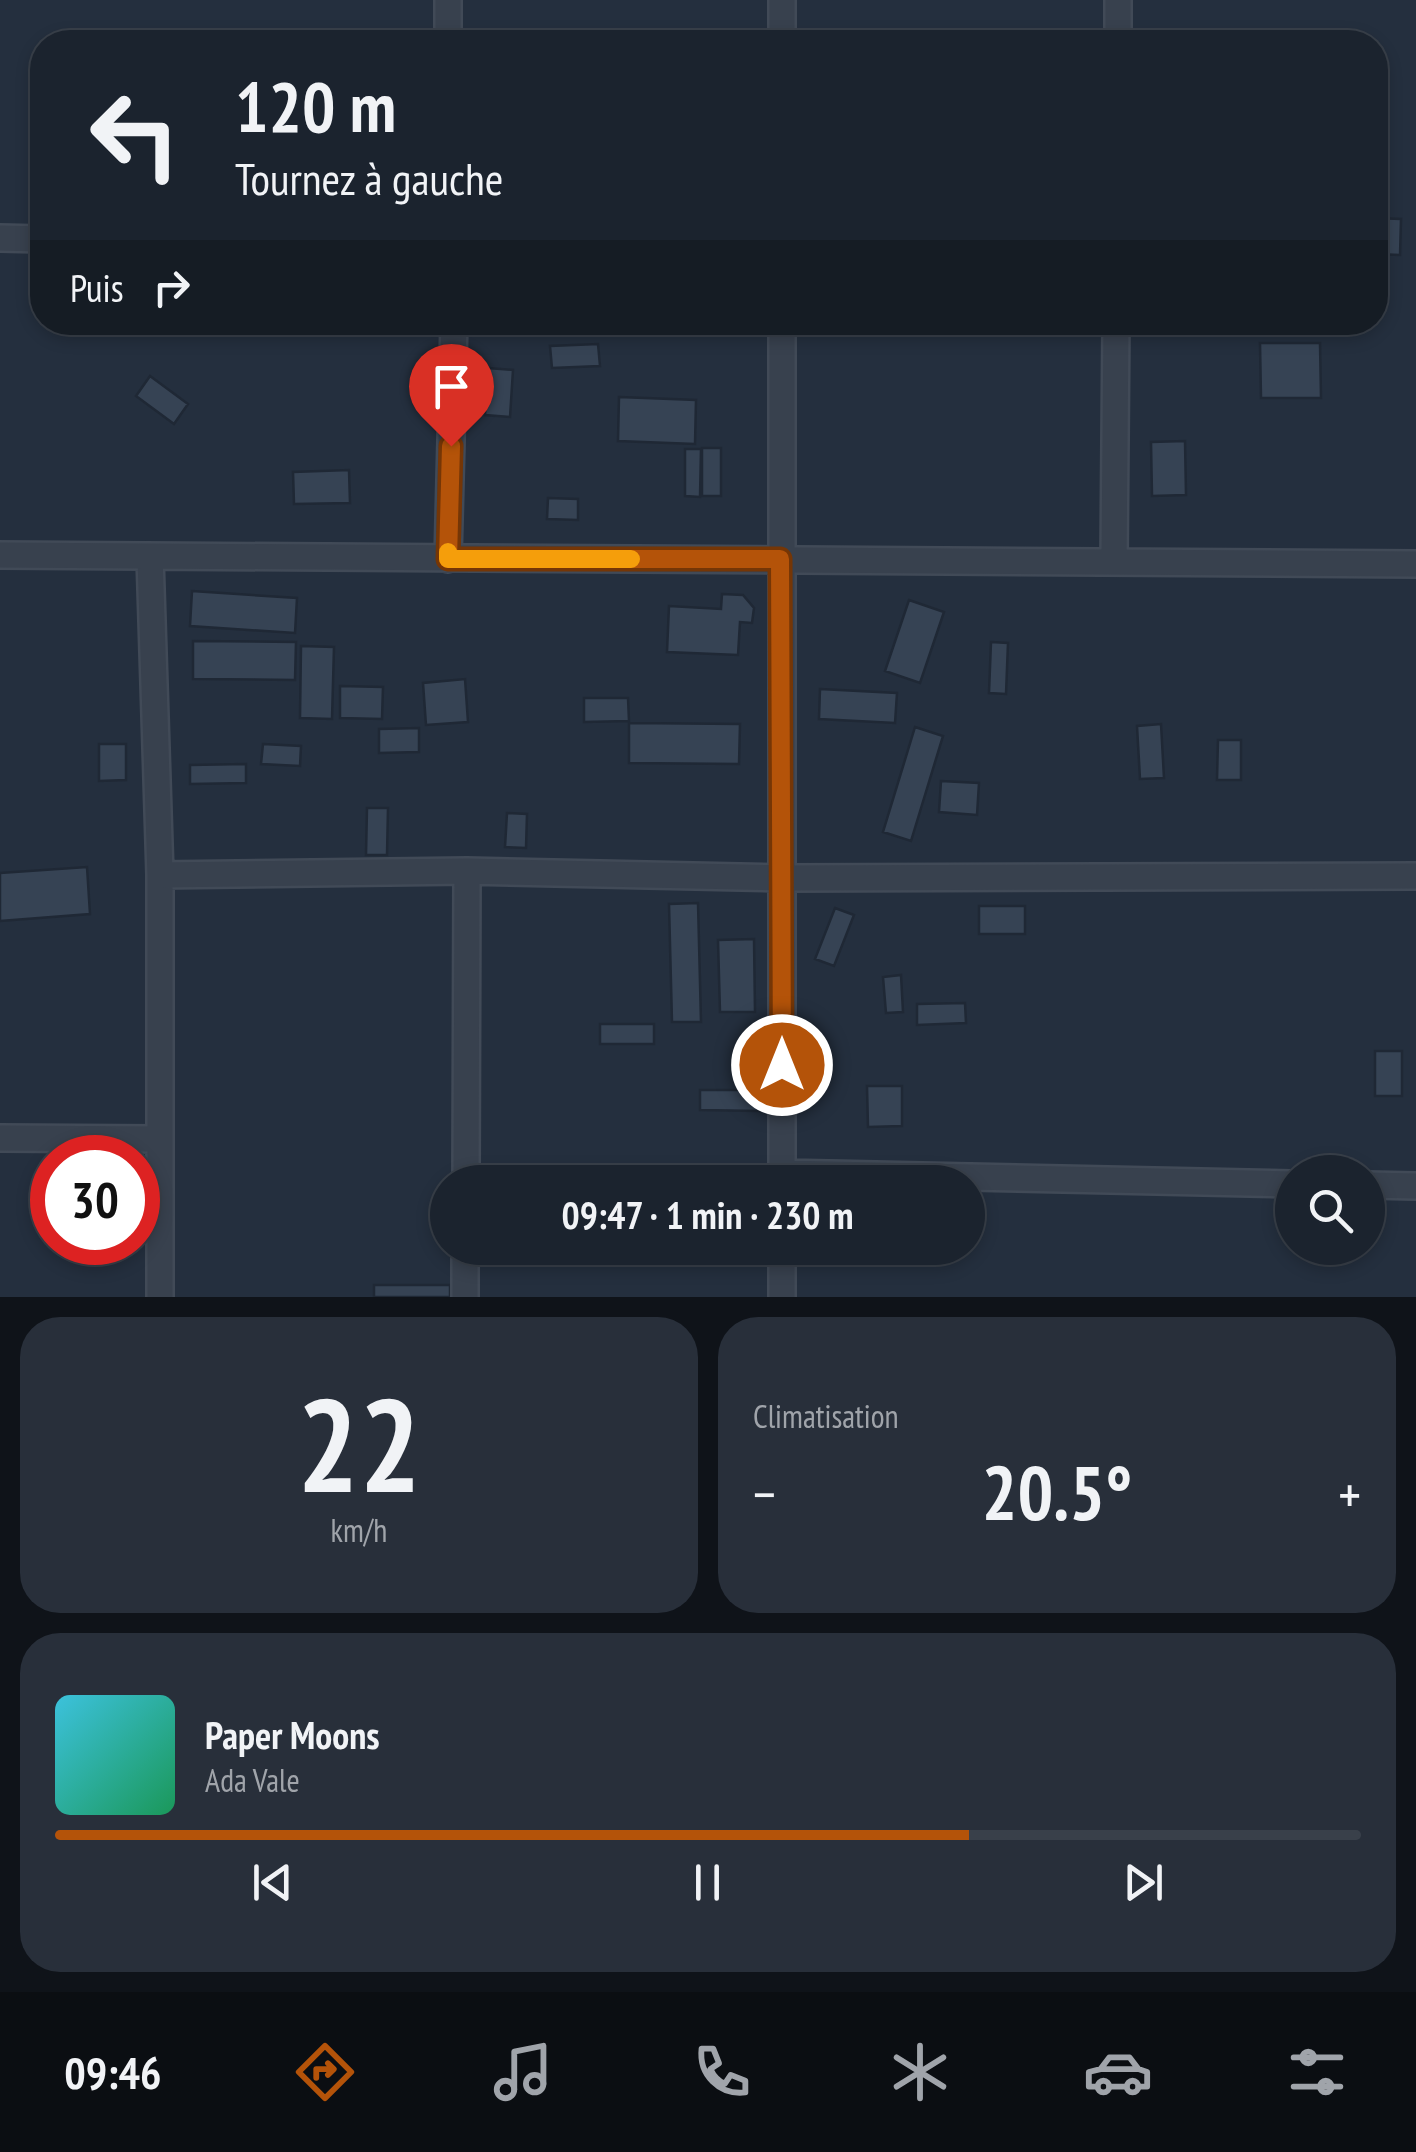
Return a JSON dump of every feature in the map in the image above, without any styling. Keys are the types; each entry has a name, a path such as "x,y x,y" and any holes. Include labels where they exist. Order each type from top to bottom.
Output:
{"street":[{"path":"448,0 448,30"},
{"path":"782,0 782,30"},
{"path":"1118,0 1118,30"},
{"path":"0,238 30,238"},
{"path":"448,559 454,335"},
{"path":"782,335 782,1165"},
{"path":"1114,560 1116,335"},
{"path":"0,556 1416,564"},
{"path":"150,557 160,875 158,1135"},
{"path":"160,875 467,871 784,878 1416,876"},
{"path":"466,1165 467,871"},
{"path":"0,1138 30,1138"},
{"path":"985,1180 1275,1184"},
{"path":"1385,1185 1416,1186"},
{"path":"160,1265 160,1297"},
{"path":"465,1297 466,1265"},
{"path":"782,1265 782,1297"}],"building":[{"path":"1388,218 1401,219 1400,255 1388,255"},
{"path":"1260,343 1320,343 1321,398 1261,398"},
{"path":"598,344 600,366 552,368 550,346"},
{"path":"488,368 513,370 510,417 485,415"},
{"path":"150,376 188,404 174,424 136,396"},
{"path":"619,397 696,400 695,444 618,441"},
{"path":"1185,441 1186,495 1152,496 1151,442"},
{"path":"702,448 721,448 721,496 702,496"},
{"path":"685,449 701,449 700,497 685,496"},
{"path":"349,470 350,503 294,504 293,472"},
{"path":"548,498 578,499 578,520 547,519"},
{"path":"192,591 297,598 295,633 190,626"},
{"path":"722,594 743,595 754,608 752,623 740,622 738,655 667,652 669,606 721,609"},
{"path":"909,600 944,612 920,683 885,671"},
{"path":"193,641 296,642 295,680 193,679"},
{"path":"991,642 1008,643 1006,694 989,693"},
{"path":"301,646 334,647 332,719 300,718"},
{"path":"465,679 468,722 426,725 423,683"},
{"path":"340,686 383,687 382,719 340,718"},
{"path":"820,689 897,693 895,723 819,719"},
{"path":"584,698 628,698 629,721 584,722"},
{"path":"629,723 740,724 739,764 629,763"},
{"path":"1161,724 1164,778 1140,779 1137,726"},
{"path":"915,727 943,736 911,841 883,832"},
{"path":"419,728 419,752 379,753 379,729"},
{"path":"1218,740 1241,740 1241,780 1217,780"},
{"path":"99,744 126,744 126,780 99,781"},
{"path":"263,744 301,746 300,766 261,764"},
{"path":"246,764 246,783 190,784 190,765"},
{"path":"941,781 979,783 977,815 939,812"},
{"path":"367,808 388,808 387,855 366,855"},
{"path":"507,813 527,814 526,848 505,847"},
{"path":"87,867 90,914 0,921 0,873"},
{"path":"698,903 701,1022 672,1022 669,904"},
{"path":"979,906 1025,906 1025,934 979,934"},
{"path":"835,908 854,915 834,966 815,959"},
{"path":"754,939 755,1012 720,1012 718,940"},
{"path":"901,975 903,1012 886,1013 883,977"},
{"path":"965,1003 966,1023 917,1025 917,1004"},
{"path":"600,1024 654,1024 654,1044 600,1044"},
{"path":"1375,1051 1402,1051 1402,1096 1375,1096"},
{"path":"867,1086 902,1086 902,1126 868,1127"},
{"path":"700,1090 760,1090 760,1111 700,1110"},
{"path":"374,1285 450,1285 450,1297 374,1297"}],"slow traffic":[{"path":"448,552 448,559 631,559"}],"route":[{"path":"451,446 448,559 780,559 782,1065"}]}
